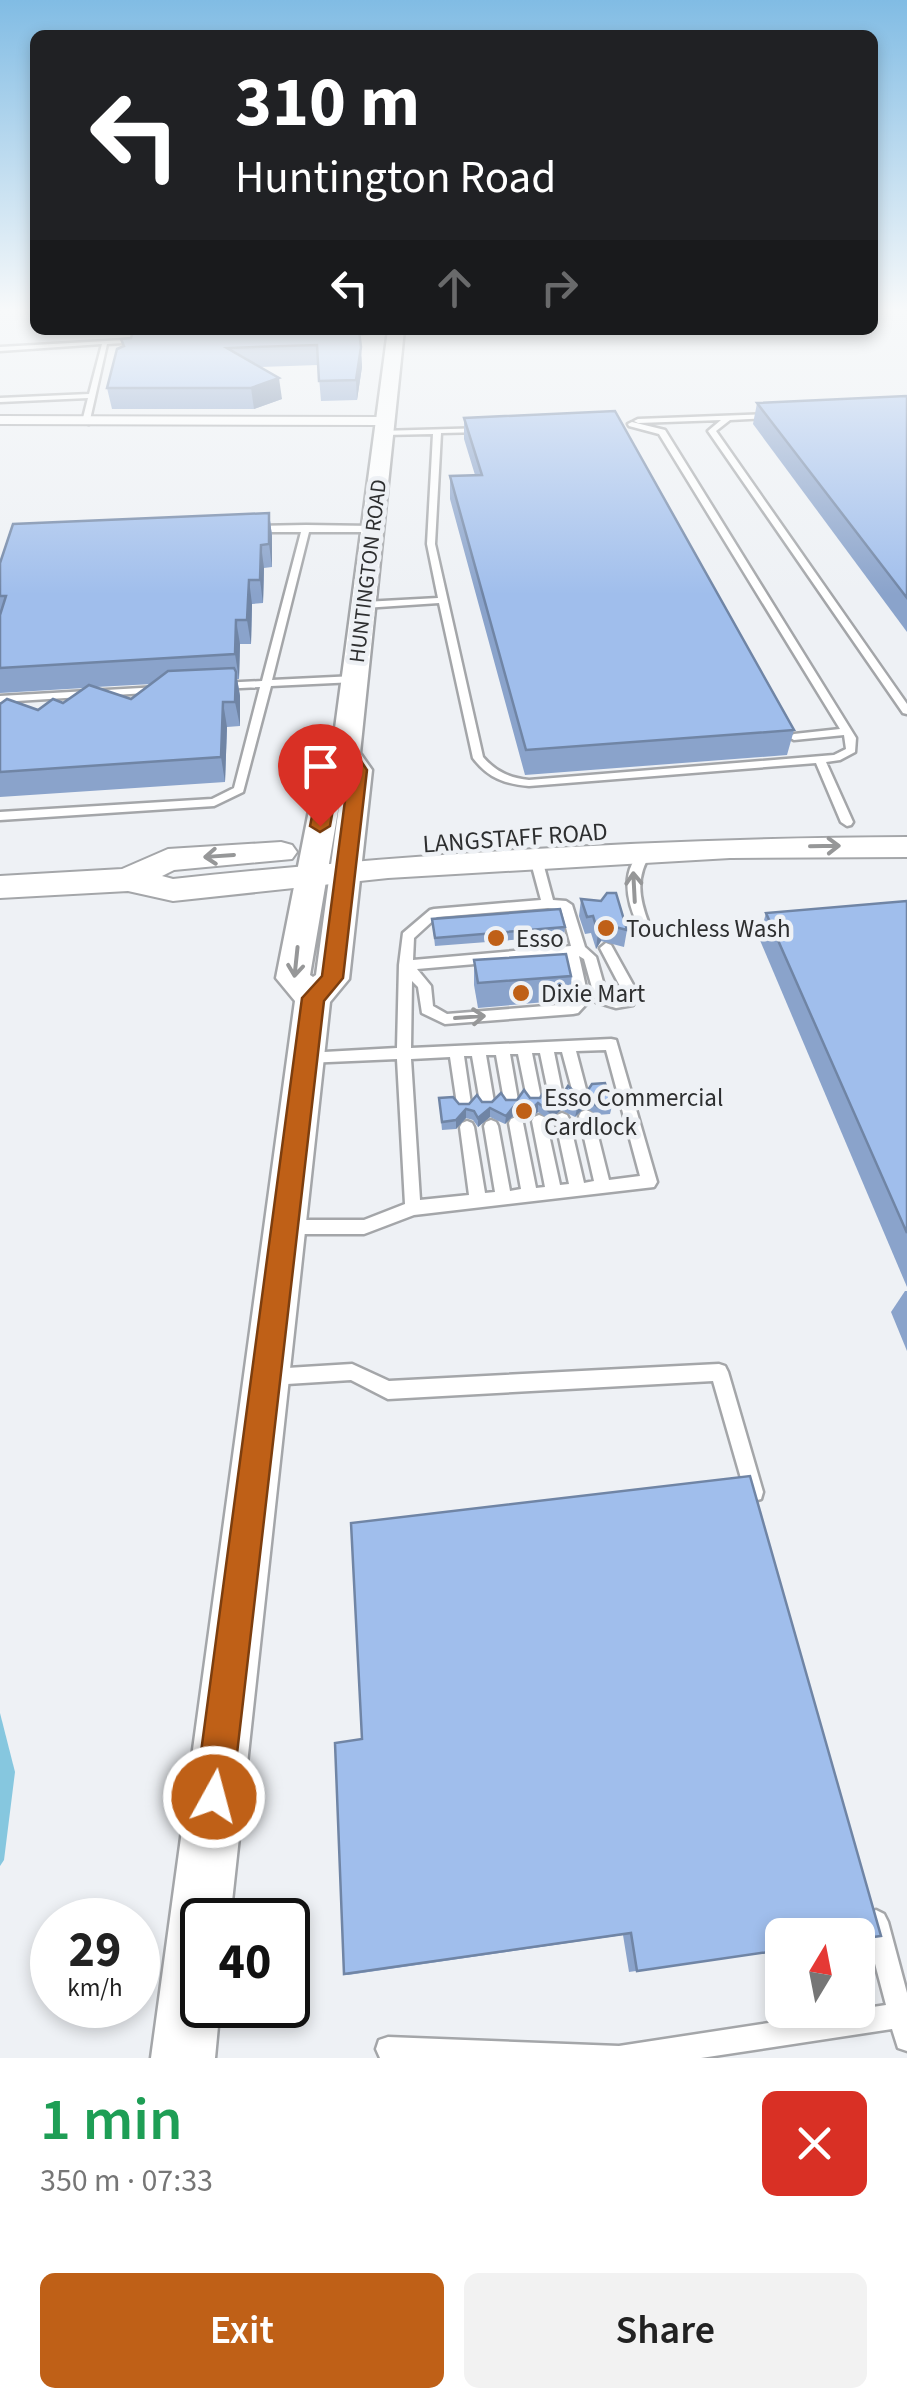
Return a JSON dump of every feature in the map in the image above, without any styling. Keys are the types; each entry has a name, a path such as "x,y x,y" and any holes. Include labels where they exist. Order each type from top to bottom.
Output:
{"main road":[{"name":"LANGSTAFF ROAD","path":"0,888 128,880 173,890 329,861 596,831 846,822 907,824"},
{"name":"LANGSTAFF ROAD","path":"329,861 536,858 730,848 907,847"}],"street":[{"name":"HUNTINGTON ROAD","path":"184,2058 313,998 332,978 329,861 358,770 346,753 387,403"},
{"path":"0,420 384,427"}],"lane":[{"path":"86,422 90,403"},
{"path":"632,424 640,420 788,416"},
{"path":"728,418 712,432 907,710"},
{"path":"437,432 431,544 478,758 490,773 507,781 529,784 820,760 836,758 850,750 848,732 662,432 632,424 613,425"},
{"path":"384,427 437,432 496,429"},
{"path":"0,816 214,802 238,790 306,528"},
{"path":"232,530 372,529"},
{"path":"364,605 443,600"},
{"path":"210,687 355,679"},
{"path":"0,699 172,689"},
{"path":"794,737 848,732"},
{"path":"820,760 846,822"},
{"path":"642,924 631,885 634,869 646,852"},
{"path":"536,858 540,910"},
{"path":"406,965 424,986 427,1009 445,1019 573,1009 582,1001 582,990 572,905 456,919 434,913 408,936 406,965 404,1056 413,1208"},
{"path":"542,938 545,953"},
{"path":"514,940 518,956"},
{"path":"486,942 490,958"},
{"path":"459,945 462,960"},
{"path":"406,965 575,951 590,957 601,999 628,1002 629,990 606,948"},
{"path":"284,1227 364,1227 413,1208 650,1182 612,1044 305,1058"},
{"path":"568,1046 580,1094"},
{"path":"546,1048 556,1096"},
{"path":"524,1049 534,1098"},
{"path":"502,1050 511,1100"},
{"path":"478,1052 487,1102"},
{"path":"457,1053 464,1104"},
{"path":"586,1116 603,1186"},
{"path":"562,1119 578,1190"},
{"path":"539,1121 554,1192"},
{"path":"516,1123 530,1195"},
{"path":"491,1126 504,1198"},
{"path":"467,1128 478,1201"},
{"path":"265,1378 352,1372 388,1390 719,1372 757,1504"},
{"path":"388,2049 619,2058 905,2027 870,1902"}],"water":[{"path":"0,1713 15,1772 4,1860 0,1866"}],"building":[{"path":"757,403 907,403 907,598"},
{"path":"615,411 794,730 526,750 450,476 482,475 464,418"},
{"path":"269,513 269,544 261,545 260,580 249,580 247,620 236,620 235,654 0,668 0,615 6,596 0,596 0,563 13,524"},
{"path":"234,668 235,702 223,702 221,757 0,772 0,704 7,699 38,710 53,699 63,703 89,685 131,699 168,671"},
{"path":"607,893 616,893 627,930 603,924 598,932 593,916 587,917 581,899 601,901"},
{"path":"907,901 907,1233 766,913"},
{"path":"560,909 565,927 435,938 432,919"},
{"path":"566,954 571,976 478,983 474,960"},
{"path":"605,1083 612,1106 598,1107 586,1098 577,1109 562,1101 550,1112 538,1103 527,1114 515,1105 506,1116 490,1108 478,1118 474,1111 466,1109 456,1120 442,1122 439,1098 453,1097 459,1104 469,1104 477,1095 482,1102 492,1102 501,1093 506,1100 517,1100 524,1090 530,1098 540,1098 546,1088 552,1096 562,1096 568,1086 576,1093 586,1093 592,1084"},
{"path":"750,1476 881,1936 875,1937 875,1918 765,1918 765,1952 637,1971 631,1933 344,1974 335,1743 362,1739 351,1523"}],"place":[{"name":"Touchless Wash","path":"606,928"},
{"name":"Esso","path":"496,938"},
{"name":"Dixie Mart","path":"521,993"},
{"name":"Esso Commercial Cardlock","path":"524,1111"}],"route":[{"path":"214,1797 313,998 332,978 339,903 353,824 358,770 346,753 332,770 320,826"}]}
